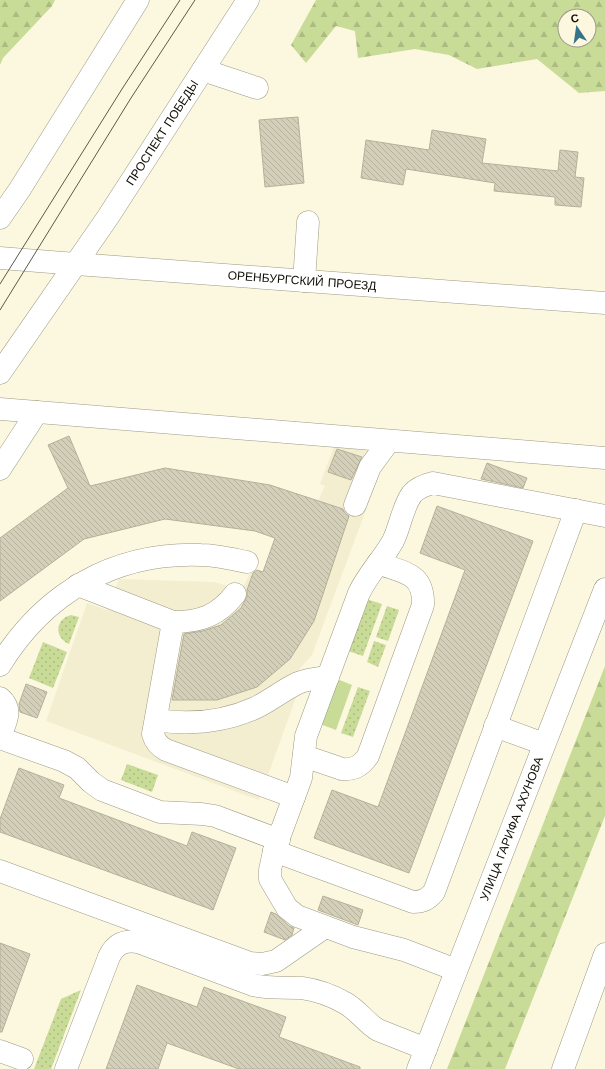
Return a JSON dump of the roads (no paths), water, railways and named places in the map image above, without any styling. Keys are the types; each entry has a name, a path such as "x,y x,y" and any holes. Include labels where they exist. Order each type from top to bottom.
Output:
{"main road":[{"path":"0,218 138,0"},
{"name":"ПРОСПЕКТ ПОБЕДЫ","path":"0,373 108,218 248,0"},
{"path":"203,70 257,88"},
{"path":"304,281 308,222"},
{"name":"ОРЕНБУРГСКИЙ ПРОЕЗД","path":"0,258 605,303"},
{"path":"0,409 605,458"},
{"path":"0,469 37,412"},
{"path":"356,505 370,467 389,441"},
{"path":"456,970 404,950 371,943 325,927 296,916 287,908 270,879 270,870 276,845 301,778 306,736 359,594 393,540 411,496 416,490 427,484 434,483 605,516"},
{"path":"0,698 6,705 8,716 0,737 64,761 77,768 91,782 102,790 160,812 215,816 276,845 411,902 419,902 429,898 434,892 576,510"},
{"path":"0,666 12,646 33,620 54,602 78,585 102,573 122,565 151,558 174,555 202,555 247,562"},
{"path":"304,756 342,770 349,770 361,765 368,756 423,605 422,590 414,577 378,563"},
{"path":"78,585 173,622 189,622 206,618 229,602 235,594"},
{"name":"УЛИЦА ГАРИФА АХУНОВА","path":"418,1069 605,589"},
{"path":"173,622 153,734 160,747 294,797"},
{"path":"156,720 170,722 192,722 234,716 273,699 298,684 328,677"},
{"path":"496,726 544,744"},
{"path":"0,871 250,963 262,964 276,961 325,927"},
{"path":"66,1069 112,950 129,941 138,942 253,985 268,988 303,988 319,992 348,1005 359,1013 371,1026 378,1030 426,1049"},
{"path":"563,1069 605,954"},
{"path":"0,1051 22,1059"}],"tram line":[{"path":"0,284 122,89 180,0"},
{"path":"0,310 131,98 195,0"}]}
